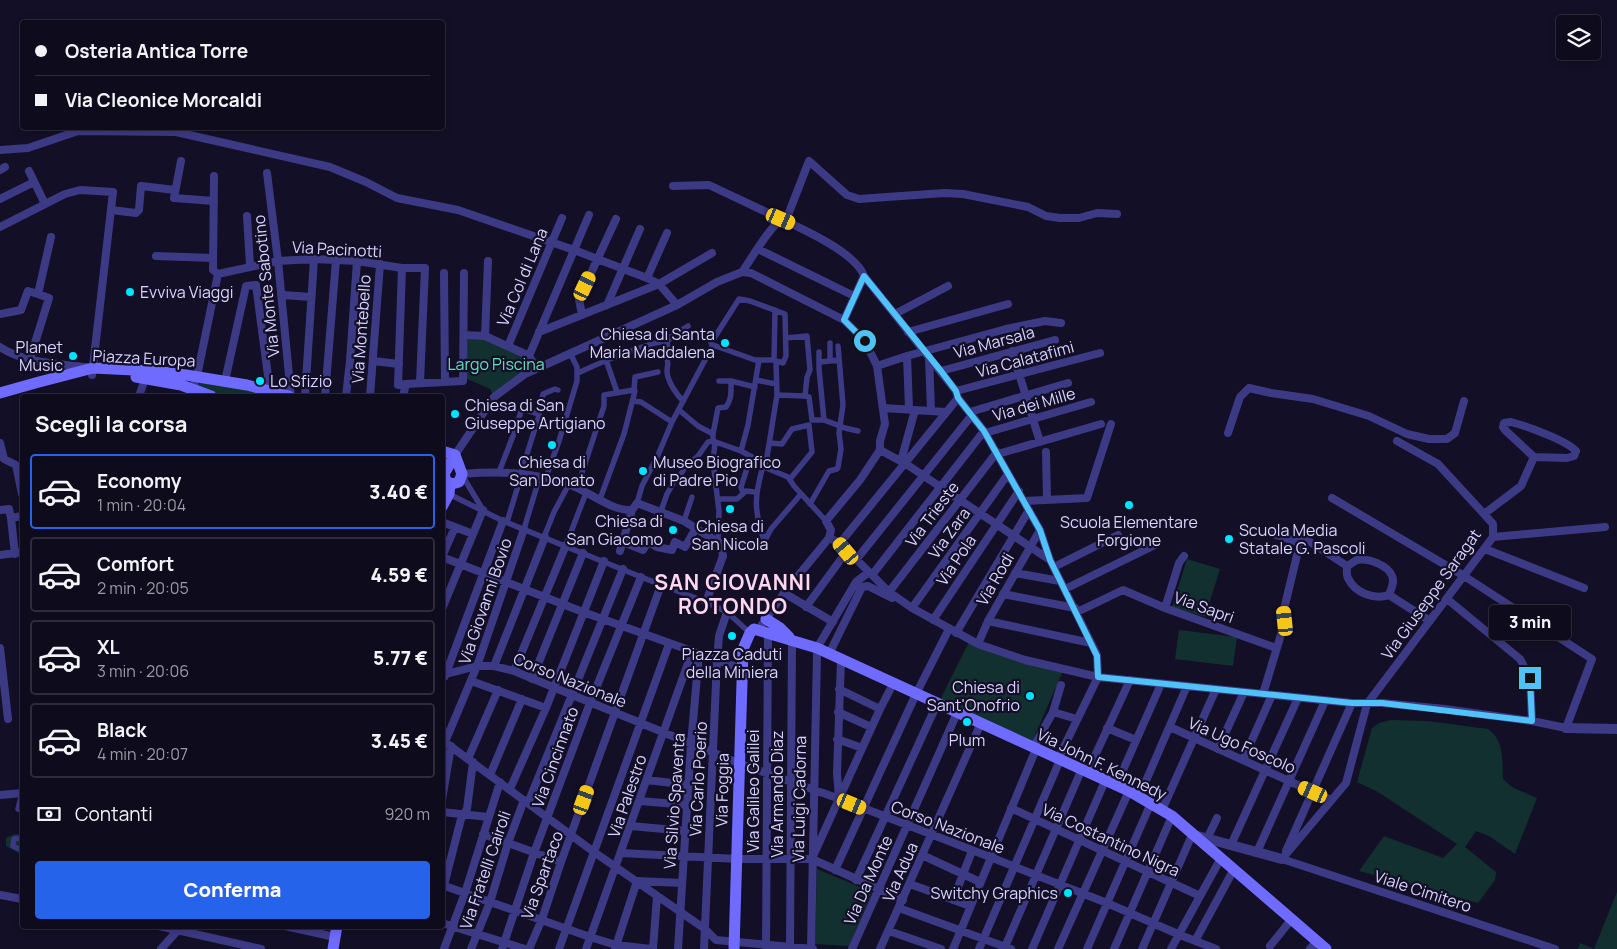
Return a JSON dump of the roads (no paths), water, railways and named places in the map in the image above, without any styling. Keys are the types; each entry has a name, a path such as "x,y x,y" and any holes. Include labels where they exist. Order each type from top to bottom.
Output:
{"main road":[{"name":"Piazza Europa","path":"0,393 60,376 92,371 224,381 282,394"},
{"name":"Piazza Europa","path":"187,379 196,390 206,394"},
{"path":"445,452 454,455 461,472 459,482 446,487"},
{"path":"445,474 454,455"},
{"path":"447,469 454,466 461,472"},
{"path":"766,619 780,628 792,640"},
{"name":"Via John F. Kennedy","path":"759,632 792,640 822,651 1151,803 1167,813 1234,869 1291,920 1314,945 1326,949"},
{"name":"Via Foggia","path":"734,946 738,859 738,763 743,650 759,632"}],"street":[{"path":"0,150 28,148 78,131 176,132 330,167 398,198 458,210 552,242 647,278 659,284 677,305"},
{"path":"180,161 174,198 214,201"},
{"path":"454,455 494,397 525,374 677,305 717,282 742,272 771,228 788,215 809,161 846,195 859,199 944,193 963,194 1028,207 1046,216 1060,218 1079,218 1097,213 1117,214"},
{"path":"29,171 45,204"},
{"name":"Via Monte Sabotino","path":"267,173 282,296 290,394"},
{"path":"187,379 218,274 213,270 214,176"},
{"path":"0,199 34,182"},
{"path":"673,186 709,185 824,240 861,268 864,276 941,371 985,432 1040,530 1052,563 1097,656 1098,677 1059,760 980,949"},
{"path":"111,210 136,214 141,186 175,190"},
{"path":"0,227 65,194 80,190 113,192 92,371 0,351"},
{"path":"529,356 588,215"},
{"path":"247,216 250,266"},
{"name":"Via Col di Lana","path":"508,346 562,218"},
{"path":"582,315 579,298 616,219"},
{"path":"607,305 640,229"},
{"path":"647,278 667,233"},
{"path":"38,294 52,237"},
{"path":"758,249 854,296"},
{"path":"539,332 659,284 712,252"},
{"path":"156,256 213,258"},
{"path":"305,394 314,259"},
{"name":"Via Pacinotti","path":"218,274 278,260 358,261 402,268 426,268 420,382"},
{"path":"325,394 336,260"},
{"path":"346,394 358,261"},
{"path":"485,336 488,262"},
{"name":"Via Montebello","path":"370,394 380,264"},
{"path":"402,268 398,385 420,382 463,381 464,273"},
{"path":"742,272 751,274 844,320 865,341 877,366 885,424 880,441 880,450 860,480 826,521"},
{"path":"444,273 445,382"},
{"path":"844,320 864,276"},
{"path":"224,381 246,286 256,285 270,391"},
{"path":"895,314 948,286"},
{"path":"0,314 21,310 28,291 48,298 30,359"},
{"path":"282,296 311,296"},
{"path":"620,551 642,486 672,422 712,344 739,299 750,300 785,314 786,338 783,363 775,360 745,357 712,344"},
{"path":"908,332 1008,304"},
{"path":"764,541 758,522 755,492 763,464 766,464 777,395 775,310"},
{"path":"877,366 907,356 927,354 1006,329 1045,321 1061,323"},
{"path":"578,373 606,360 648,345 667,341 670,337 688,326"},
{"path":"464,335 485,336 508,346 529,356 536,369"},
{"path":"786,338 807,336 810,370 807,377 805,396"},
{"name":"Via Marsala","path":"941,371 1055,340"},
{"path":"600,499 624,434 635,391 635,377 662,371 669,365 667,341"},
{"path":"830,343 830,361"},
{"path":"810,504 829,471 838,467 841,449 840,426 843,405 838,346"},
{"path":"0,347 9,353"},
{"path":"1012,351 1040,442"},
{"path":"524,529 564,426 578,373 570,352"},
{"path":"819,352 824,420"},
{"name":"Via Calatafimi","path":"957,395 1019,375 1100,353"},
{"path":"927,354 931,410"},
{"path":"904,462 912,409 907,356"},
{"path":"606,360 617,392"},
{"path":"740,451 748,425 760,360"},
{"path":"820,362 839,360"},
{"path":"373,361 398,364"},
{"path":"46,362 56,369 60,376"},
{"path":"810,370 819,369"},
{"path":"662,371 673,390 683,401"},
{"path":"140,394 149,374"},
{"path":"756,380 776,384"},
{"path":"719,381 732,381 755,387"},
{"path":"706,602 723,556 719,543 718,499 713,462 714,439 718,408 728,406 732,394 732,381"},
{"path":"856,560 971,413 1068,383"},
{"path":"404,394 406,384"},
{"path":"1228,433 1240,397 1249,388 1271,394 1313,399 1342,407 1369,416 1407,434 1429,439 1447,439 1455,433 1464,401"},
{"path":"445,672 483,573 505,522 522,473 543,394 558,390"},
{"path":"577,488 602,414 604,395 634,390"},
{"path":"777,395 809,397 812,452 790,479"},
{"path":"840,544 946,412 957,395"},
{"path":"633,401 641,402 672,422"},
{"name":"Via dei Mille","path":"985,432 1091,402"},
{"path":"883,408 946,412"},
{"path":"499,472 522,409 538,414"},
{"path":"446,487 505,522 706,602 727,612 759,632 784,593 830,538 831,530 826,521 790,479 751,456 714,439 679,410"},
{"path":"770,443 782,444 792,429 810,422 824,420 858,431"},
{"path":"1504,423 1520,424 1562,442 1576,451 1574,456 1567,458 1534,457 1506,431 1503,427 1504,423"},
{"path":"997,453 1101,424"},
{"path":"1024,501 1087,498 1111,424"},
{"path":"822,651 833,622 856,582 870,574 985,432"},
{"path":"661,511 667,494 675,480 686,466 698,456 708,442 714,439"},
{"path":"1397,441 1438,464 1484,514"},
{"path":"0,442 4,459 16,466 20,485"},
{"path":"880,450 904,462 940,488 1030,546 1052,563"},
{"path":"1046,452 1047,500"},
{"name":"Via Trieste","path":"889,592 997,453"},
{"path":"743,493 741,487 751,456"},
{"name":"Via Giuseppe Saragat","path":"1367,704 1493,538 1493,524 1484,514 1522,486 1534,457"},
{"path":"461,472 522,473 543,477 568,484 616,507 634,506 661,511 684,521 719,543 755,548 762,546 771,529 801,494"},
{"path":"461,472 483,510"},
{"name":"Via Zara","path":"912,608 1008,474"},
{"path":"494,666 554,512 568,484"},
{"path":"718,499 737,499 746,491 755,492"},
{"name":"Via Pola","path":"933,620 1019,491"},
{"path":"514,671 586,493"},
{"path":"684,521 692,497"},
{"path":"1332,498 1464,576 1592,659 1566,728"},
{"path":"0,510 9,509 19,553 0,555"},
{"path":"445,602 483,510"},
{"path":"835,870 916,694 1029,510"},
{"path":"11,518 20,516"},
{"path":"445,523 473,534"},
{"path":"445,550 455,527"},
{"path":"1493,538 1605,527"},
{"path":"623,542 643,550 648,542 657,547 672,550 675,542 685,547 696,528"},
{"name":"Via Giovanni Bovio","path":"445,760 446,747 478,666 524,529"},
{"name":"Via Rodi","path":"978,644 988,620 1040,530"},
{"path":"1273,534 1300,544"},
{"path":"1052,563 1118,535"},
{"path":"830,538 840,544 889,592 912,608 953,631"},
{"path":"1263,694 1285,621 1284,609 1300,544 1304,538 1347,566"},
{"path":"1015,573 1063,585 1155,546"},
{"path":"1485,549 1584,588"},
{"path":"806,607 846,551"},
{"path":"532,679 564,604 583,553"},
{"path":"1165,608 1179,563 1184,556"},
{"path":"445,558 669,644 742,669"},
{"path":"1347,566 1357,560 1383,566 1392,575 1393,584 1389,595"},
{"path":"510,789 546,708 604,562"},
{"path":"1347,566 1347,577 1356,588 1370,596 1380,598 1389,595"},
{"name":"Via Fratelli Cairoli","path":"472,949 490,902 508,843 572,695 622,569"},
{"name":"Via Cincinnato","path":"503,946 534,852 590,702 641,577"},
{"name":"Via Spartaco","path":"529,949 542,919 661,584"},
{"path":"822,651 862,587 868,586 978,644 1025,660 1098,677 1352,703 1382,703 1532,721 1566,728 1617,729"},
{"name":"Via Sapri","path":"1076,610 1123,590 1165,608 1276,648"},
{"path":"784,593 833,622"},
{"path":"1003,594 1076,610"},
{"path":"1389,595 1430,621"},
{"path":"1447,599 1520,659 1530,678 1532,721"},
{"name":"Via Carlo Poerio","path":"704,949 717,660 719,636 727,612"},
{"path":"988,620 1091,643"},
{"name":"Via Galileo Galilei","path":"759,632 767,774 766,947"},
{"name":"Via Armando Diaz","path":"790,947 792,640"},
{"path":"559,949 669,644"},
{"path":"0,648 8,719"},
{"name":"Via Luigi Cadorna","path":"810,949 817,654 822,651"},
{"name":"Via Palestro","path":"586,949 695,653"},
{"name":"Via Silvio Spaventa","path":"678,949 689,785 695,653"},
{"path":"839,799 837,739 841,660"},
{"name":"Corso Nazionale","path":"445,675 478,666 494,666 514,671 738,763 839,799 1036,875 1107,903 1195,941 1203,947 1216,949"},
{"path":"621,853 738,859 812,859 878,890 901,904 1007,948 1055,829 1108,728 1130,680"},
{"path":"471,681 546,708"},
{"path":"812,859 871,727 893,684"},
{"path":"1032,949 1078,840 1136,740 1161,684"},
{"path":"953,949 1034,748 1053,712 1061,685"},
{"path":"1139,797 1187,686"},
{"path":"839,689 880,709"},
{"path":"1114,949 1148,872 1194,738 1216,689"},
{"path":"445,878 461,819 467,809 470,760 498,690"},
{"path":"1218,749 1244,692"},
{"path":"1243,760 1272,695"},
{"path":"1231,845 1298,698"},
{"path":"490,775 522,699"},
{"path":"1257,852 1325,700"},
{"path":"1282,859 1352,703"},
{"path":"856,880 937,704"},
{"path":"1282,859 1346,783 1367,704"},
{"path":"838,712 871,727"},
{"path":"1053,712 1077,719"},
{"name":"Via Da Monte","path":"852,949 957,713"},
{"name":"Via Adua","path":"880,949 890,931 981,723"},
{"name":"Via Ugo Foscolo","path":"1170,727 1331,800"},
{"path":"1108,728 1136,740"},
{"path":"837,739 862,748"},
{"path":"446,747 470,760 594,852 705,929 716,940 734,946 810,949"},
{"path":"647,780 689,785"},
{"path":"444,949 500,782"},
{"path":"1058,949 1128,791"},
{"path":"0,795 20,793"},
{"path":"640,801 687,805"},
{"path":"1087,949 1151,803"},
{"name":"Via Costantino Nigra","path":"1011,808 1200,896"},
{"path":"445,812 488,817"},
{"path":"1207,839 1217,818"},
{"path":"631,826 685,831"},
{"path":"483,834 561,862"},
{"path":"1142,949 1192,834 1282,859"},
{"path":"20,838 13,842 13,846 20,849"},
{"path":"953,900 972,851"},
{"path":"922,855 980,882"},
{"path":"1171,949 1221,858"},
{"name":"Viale Cimitero","path":"1282,859 1555,949"},
{"path":"1195,941 1234,869"},
{"path":"636,881 682,882"},
{"path":"615,947 636,881"},
{"path":"910,884 970,906"},
{"path":"445,886 542,919 615,947 652,949 657,896"},
{"path":"0,895 20,899"},
{"path":"1270,946 1291,920"},
{"path":"445,924 479,933 503,946 525,949"},
{"path":"161,949 180,929"},
{"path":"185,929 261,949"},
{"path":"298,929 335,938"},
{"path":"890,931 941,949"}],"place":[{"name":"Evviva Viaggi","path":"130,292"},
{"name":"Chiesa di Santa Maria Maddalena","path":"725,343"},
{"name":"Planet Music","path":"73,356"},
{"name":"Lo Sfizio","path":"260,381"},
{"name":"Chiesa di San Giuseppe Artigiano","path":"455,414"},
{"name":"Chiesa di San Donato","path":"552,445"},
{"name":"Museo Biografico di Padre Pio","path":"643,471"},
{"name":"Scuola Elementare Forgione","path":"1129,505"},
{"name":"Chiesa di San Nicola","path":"730,509"},
{"name":"Chiesa di San Giacomo","path":"673,530"},
{"name":"Scuola Media Statale G. Pascoli","path":"1229,539"},
{"name":"Piazza Caduti della Miniera","path":"732,636"},
{"name":"Chiesa di Sant'Onofrio","path":"1030,696"},
{"name":"Plum","path":"967,722"},
{"name":"Switchy Graphics","path":"1068,893"}],"district":[{"name":"SAN GIOVANNI ROTONDO","path":"733,594"}],"park label":[{"name":"Largo Piscina","path":"496,364"}]}
